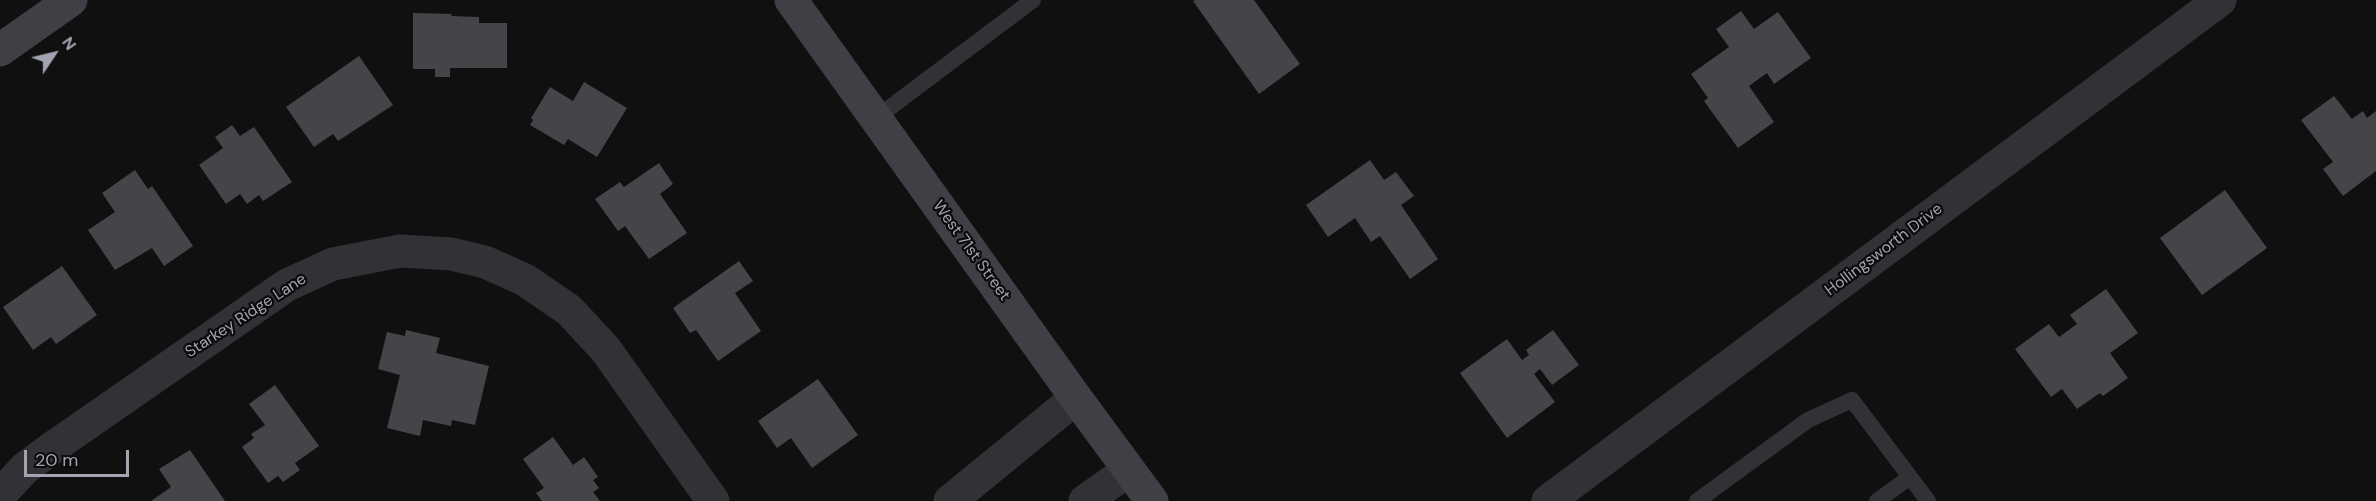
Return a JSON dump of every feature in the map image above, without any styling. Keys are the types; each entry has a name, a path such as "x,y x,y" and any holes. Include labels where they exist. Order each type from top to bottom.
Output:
{"main road":[{"path":"0,50 71,0"},
{"name":"West 71st Street","path":"791,0 1152,501"}],"street":[{"name":"Hollingsworth Drive","path":"1548,501 2220,0"},
{"name":"Starkey Ridge Lane","path":"0,495 24,469 51,448 287,285 333,264 400,251 451,254 485,262 525,279 569,310 606,350 713,501"},
{"path":"950,501 1076,398"},
{"path":"1085,501 1129,470"}],"lane":[{"path":"876,118 1033,0"},
{"path":"1697,501 1808,420 1852,400 1928,501"},
{"path":"1877,501 1910,477"}],"building":[{"path":"1254,0 1300,64 1259,94 1193,1"},
{"path":"1741,11 1754,29 1778,12 1811,58 1774,84 1767,73 1749,86 1774,122 1738,148 1704,101 1708,98 1691,74 1729,47 1716,29"},
{"path":"413,13 452,14 451,16 479,17 479,23 507,23 507,68 450,68 450,77 435,77 435,69 413,69"},
{"path":"359,56 393,105 338,141 333,134 314,147 286,107"},
{"path":"584,82 627,108 597,157 568,139 564,145 530,125 533,120 531,118 550,87 573,101"},
{"path":"2334,96 2352,119 2363,111 2367,118 2376,111 2376,171 2343,196 2323,169 2333,162 2301,120"},
{"path":"232,125 240,136 254,127 292,182 263,201 259,195 247,204 240,194 226,204 199,165 223,148 215,137"},
{"path":"1370,160 1384,180 1396,172 1414,196 1401,205 1438,259 1410,279 1380,236 1371,242 1355,218 1328,237 1306,205"},
{"path":"659,163 673,184 660,194 687,233 649,259 625,226 618,231 595,199 620,182 624,187"},
{"path":"135,170 148,189 152,186 193,246 164,266 152,248 115,270 88,230 115,212 102,193"},
{"path":"2225,190 2267,248 2202,295 2160,238"},
{"path":"739,261 753,281 735,293 761,331 718,361 696,330 690,333 673,308"},
{"path":"62,266 97,315 56,344 51,337 33,350 3,307"},
{"path":"2106,289 2138,333 2110,353 2128,378 2103,396 2100,393 2077,409 2062,389 2051,397 2015,349 2049,324 2059,337 2077,324 2070,315"},
{"path":"406,330 440,338 436,353 489,366 475,425 452,420 451,426 423,420 420,436 387,428 400,375 378,369 387,332 405,336"},
{"path":"1553,330 1579,365 1552,385 1540,369 1534,374 1555,402 1507,438 1460,373 1507,339 1522,360 1529,355 1526,350"},
{"path":"818,379 858,435 812,468 791,438 777,448 758,421"},
{"path":"275,385 319,446 295,463 300,470 283,482 278,476 268,483 242,447 254,438 251,434 265,425 249,404"},
{"path":"553,437 573,465 584,457 598,477 593,480 599,488 593,492 600,501 542,501 536,493 544,488 523,459"},
{"path":"190,450 225,501 151,501 171,487 159,469"}]}
